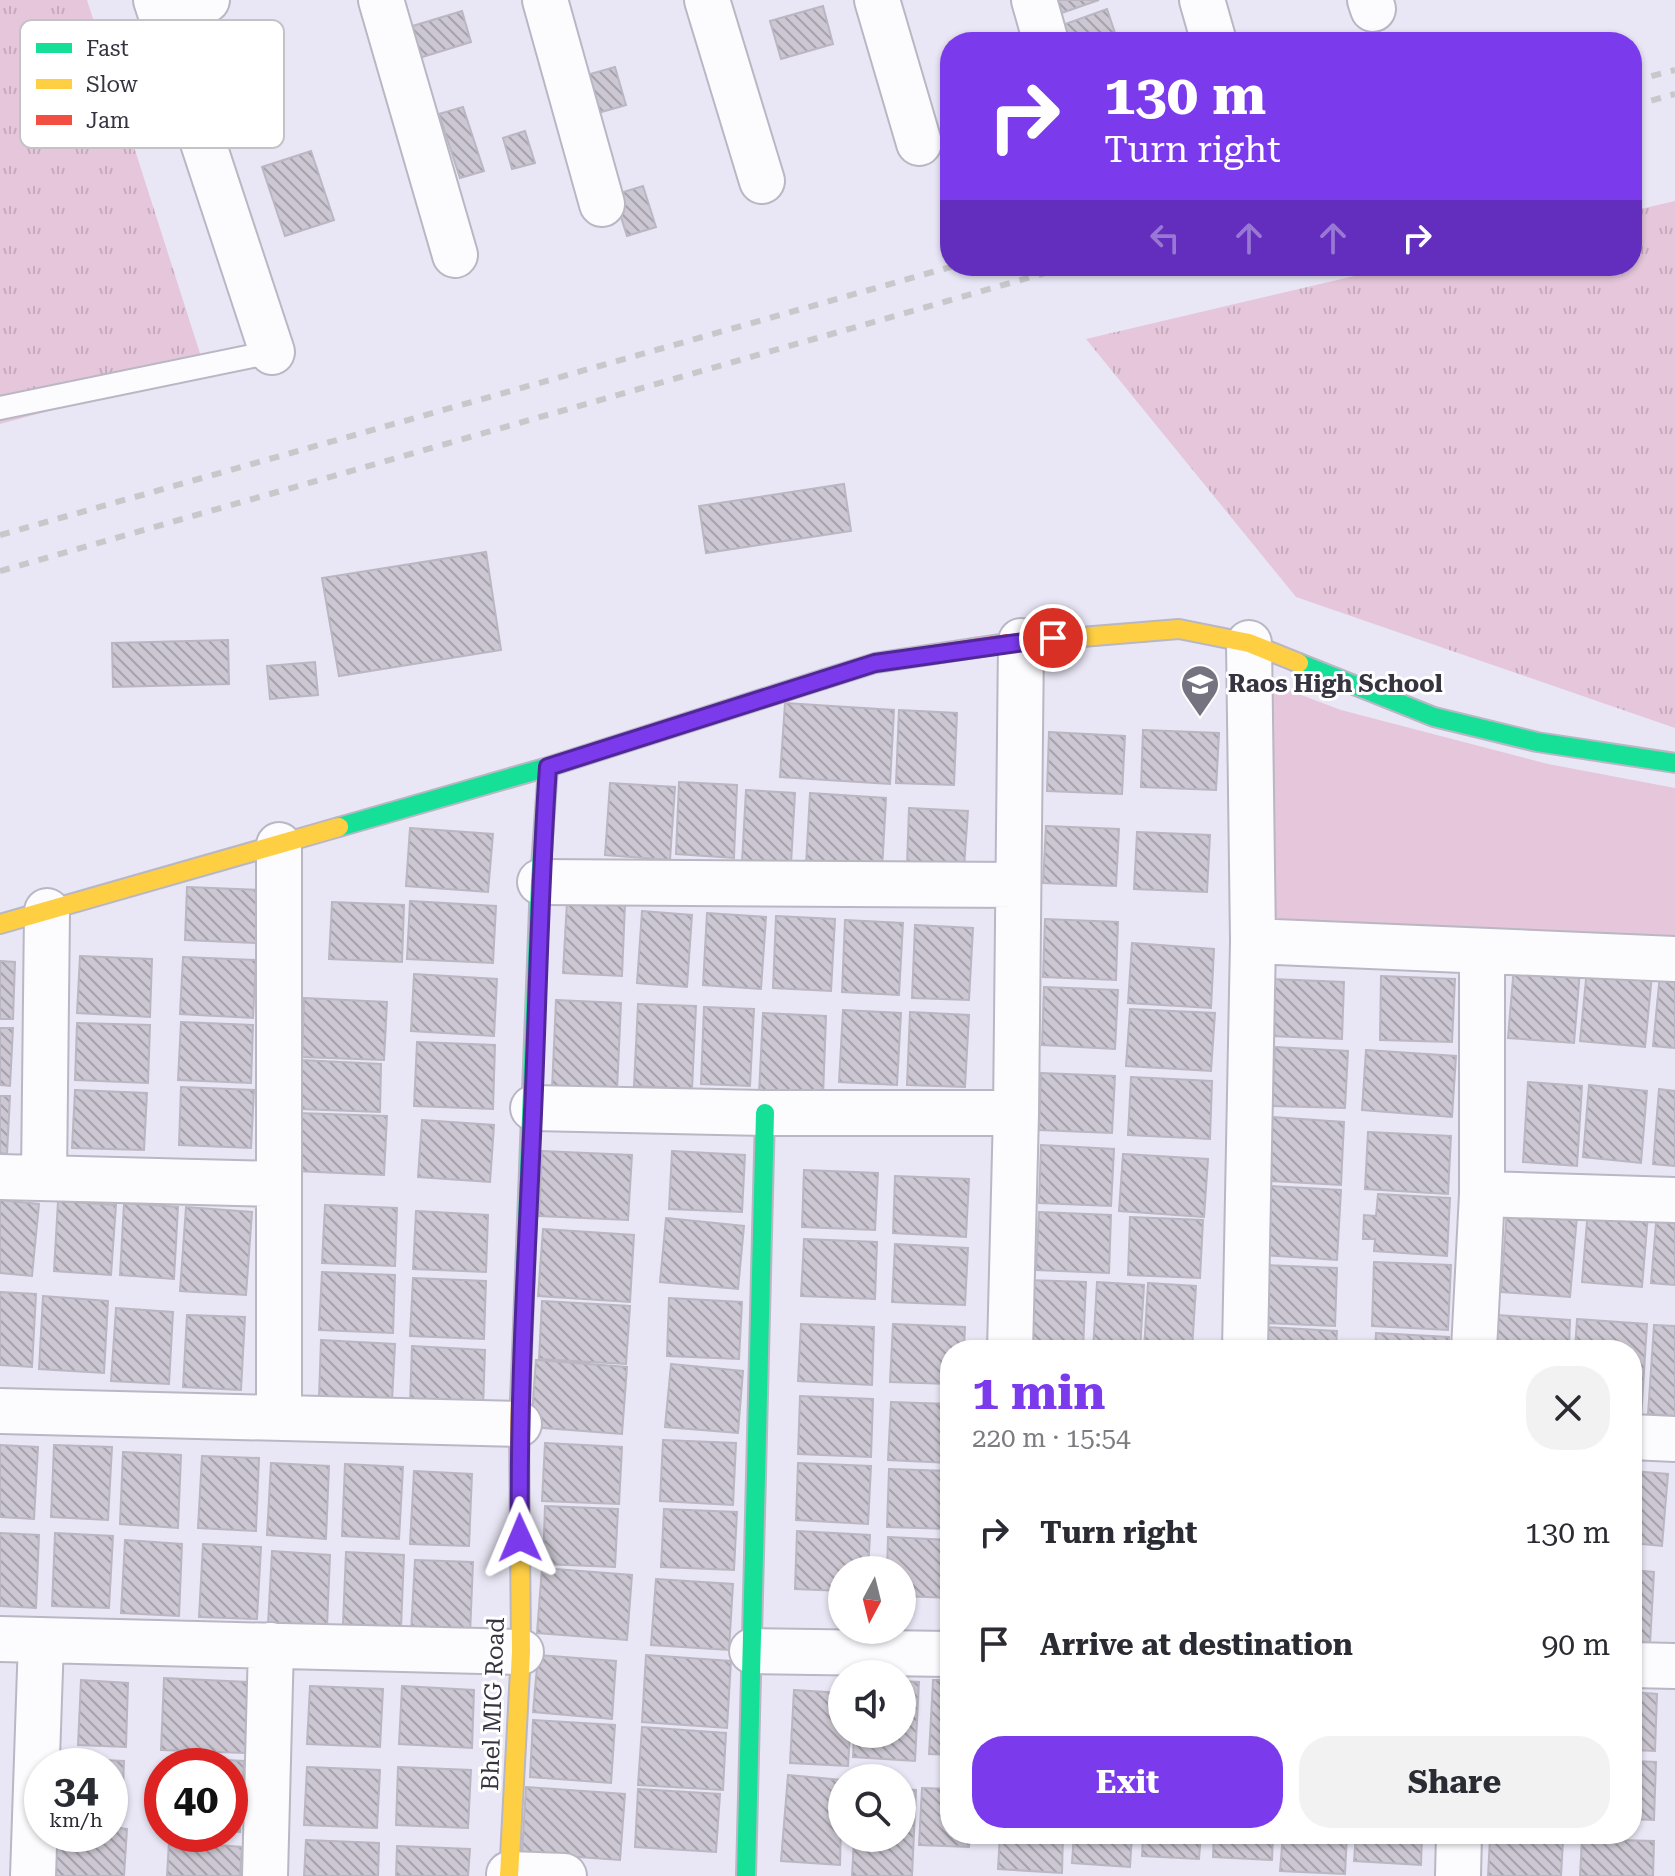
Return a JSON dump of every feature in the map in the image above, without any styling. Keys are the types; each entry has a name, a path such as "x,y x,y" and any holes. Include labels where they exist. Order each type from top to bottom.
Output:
{"street":[{"path":"158,6 207,0"},
{"path":"381,0 455,255"},
{"path":"545,0 602,204"},
{"path":"707,0 762,181"},
{"path":"877,0 919,143"},
{"path":"1034,0 1043,32"},
{"path":"1202,0 1211,32"},
{"path":"205,148 272,352"},
{"path":"0,924 548,767 875,663 1021,641 1179,629 1249,643 1434,717 1537,742 1675,763"},
{"path":"1010,1340 1021,641"},
{"path":"1245,1340 1253,941 1249,643"},
{"name":"Bhel MIG Road","path":"509,1875 521,1652 519,1424 540,882 548,767"},
{"path":"279,845 279,1417"},
{"path":"540,882 1018,885"},
{"path":"44,1178 47,911"},
{"path":"1253,941 1675,959"},
{"path":"1475,1340 1482,1194 1482,953"},
{"path":"533,1108 765,1113 1016,1113"},
{"path":"746,1876 765,1113"},
{"path":"0,1177 279,1184"},
{"path":"1482,1194 1675,1200"},
{"path":"0,1411 519,1424"},
{"path":"1642,1437 1675,1439"},
{"path":"33,1876 20,1640 521,1652"},
{"path":"265,1876 271,1645"},
{"path":"752,1651 940,1654"},
{"path":"1642,1665 1675,1666"},
{"path":"1458,1876 1459,1844"},
{"path":"509,1875 564,1876"}],"lane":[{"path":"0,408 272,352"}],"green space":[{"path":"0,0 87,0 93,20 20,20 20,148 134,148 205,369 0,424"},
{"path":"1675,201 1675,728 1296,597 1086,339 1354,276 1642,276 1642,209"},
{"path":"1264,681 1341,710 1548,764 1675,788 1675,940 1266,918"}],"building":[{"path":"1047,0 1099,0 1053,16"},
{"path":"823,6 833,44 781,59 770,21"},
{"path":"1107,9 1115,32 1055,32 1054,28"},
{"path":"462,11 471,42 416,59 406,28"},
{"path":"615,67 626,105 598,113 587,75"},
{"path":"463,107 484,171 460,178 439,114"},
{"path":"525,131 535,163 512,169 503,138"},
{"path":"311,151 334,220 285,236 262,167"},
{"path":"643,186 656,227 627,236 614,195"},
{"path":"844,484 851,531 706,553 699,506"},
{"path":"486,552 501,650 339,676 322,578"},
{"path":"228,640 229,684 113,687 112,643"},
{"path":"315,662 318,695 270,699 267,666"},
{"path":"785,703 894,710 890,784 780,777"},
{"path":"899,710 957,713 954,785 896,783"},
{"path":"1143,730 1219,733 1216,790 1141,787"},
{"path":"1049,732 1125,736 1122,794 1047,791"},
{"path":"679,782 737,785 734,858 676,854"},
{"path":"610,783 675,787 670,860 605,855"},
{"path":"746,790 795,793 791,864 742,862"},
{"path":"810,793 886,798 882,870 806,865"},
{"path":"909,808 968,811 964,868 907,866"},
{"path":"1046,826 1119,829 1116,886 1043,883"},
{"path":"410,828 493,834 488,892 406,886"},
{"path":"1137,832 1210,835 1207,892 1134,889"},
{"path":"187,887 260,890 258,943 185,940"},
{"path":"410,901 496,906 493,963 407,959"},
{"path":"567,901 625,904 622,976 563,973"},
{"path":"332,902 404,905 402,962 329,959"},
{"path":"642,911 692,915 687,987 637,983"},
{"path":"707,913 766,917 761,989 703,985"},
{"path":"776,916 835,919 831,991 773,988"},
{"path":"1045,919 1118,922 1116,980 1043,977"},
{"path":"845,920 903,923 899,995 842,992"},
{"path":"915,925 973,928 969,1000 912,998"},
{"path":"1132,943 1214,949 1211,1008 1128,1003"},
{"path":"80,956 152,959 150,1017 77,1013"},
{"path":"183,957 256,960 253,1018 180,1014"},
{"path":"0,961 15,962 13,1019 0,1019"},
{"path":"1514,966 1580,971 1574,1043 1508,1038"},
{"path":"1587,969 1652,975 1645,1047 1580,1041"},
{"path":"414,974 497,979 494,1036 411,1031"},
{"path":"1660,974 1675,976 1675,1048 1653,1046"},
{"path":"1381,976 1455,979 1452,1042 1380,1040"},
{"path":"1272,979 1344,982 1342,1039 1269,1036"},
{"path":"1044,987 1118,990 1115,1049 1042,1045"},
{"path":"304,998 387,1002 384,1060 302,1057"},
{"path":"556,1000 621,1003 617,1091 552,1089"},
{"path":"638,1004 696,1006 692,1089 634,1086"},
{"path":"704,1007 754,1009 750,1086 701,1084"},
{"path":"1130,1009 1215,1013 1211,1071 1126,1066"},
{"path":"843,1010 901,1013 897,1085 839,1082"},
{"path":"910,1012 969,1015 965,1087 907,1085"},
{"path":"763,1013 826,1016 823,1097 759,1094"},
{"path":"181,1022 253,1025 251,1083 178,1080"},
{"path":"77,1023 150,1025 148,1083 75,1080"},
{"path":"0,1028 13,1028 10,1086 0,1085"},
{"path":"417,1042 495,1045 493,1109 414,1106"},
{"path":"1275,1047 1348,1051 1345,1108 1272,1106"},
{"path":"1366,1050 1456,1056 1452,1117 1362,1110"},
{"path":"301,1060 381,1064 380,1112 299,1109"},
{"path":"1041,1073 1115,1076 1112,1133 1039,1130"},
{"path":"1131,1077 1212,1081 1210,1139 1128,1135"},
{"path":"1528,1082 1582,1086 1577,1166 1523,1162"},
{"path":"1589,1085 1647,1091 1641,1163 1583,1157"},
{"path":"181,1087 254,1090 251,1148 179,1145"},
{"path":"1659,1089 1675,1091 1675,1166 1653,1164"},
{"path":"75,1090 147,1093 144,1150 72,1148"},
{"path":"0,1096 10,1096 7,1154 0,1153"},
{"path":"297,1113 387,1116 384,1175 295,1171"},
{"path":"1272,1117 1344,1122 1341,1185 1268,1181"},
{"path":"422,1120 494,1125 490,1182 418,1177"},
{"path":"1368,1132 1451,1136 1448,1194 1365,1189"},
{"path":"1041,1145 1114,1149 1111,1206 1039,1203"},
{"path":"542,1151 632,1155 628,1220 539,1216"},
{"path":"672,1151 745,1155 742,1212 669,1209"},
{"path":"1123,1154 1208,1159 1204,1217 1119,1211"},
{"path":"804,1170 878,1173 875,1230 802,1227"},
{"path":"895,1176 969,1179 966,1237 893,1233"},
{"path":"1268,1186 1341,1190 1337,1260 1264,1255"},
{"path":"1378,1194 1450,1198 1447,1256 1374,1251 1375,1239 1363,1239 1364,1215 1376,1216"},
{"path":"0,1200 39,1204 32,1276 0,1273"},
{"path":"58,1201 116,1205 111,1275 54,1271"},
{"path":"124,1203 178,1207 174,1279 120,1275"},
{"path":"325,1205 397,1208 395,1266 322,1263"},
{"path":"186,1207 252,1212 246,1295 180,1291"},
{"path":"1588,1209 1648,1215 1642,1287 1582,1282"},
{"path":"416,1211 488,1215 486,1272 413,1269"},
{"path":"1507,1211 1577,1216 1570,1297 1501,1292"},
{"path":"1657,1211 1675,1212 1675,1285 1651,1283"},
{"path":"1039,1212 1111,1215 1109,1273 1036,1270"},
{"path":"1130,1217 1203,1220 1200,1278 1128,1275"},
{"path":"666,1218 744,1226 738,1289 660,1282"},
{"path":"543,1229 634,1235 630,1302 538,1296"},
{"path":"804,1239 877,1242 875,1299 801,1296"},
{"path":"895,1244 968,1248 965,1305 892,1302"},
{"path":"1374,1262 1451,1265 1448,1330 1372,1326"},
{"path":"1264,1265 1337,1268 1335,1326 1262,1323"},
{"path":"322,1272 395,1275 393,1333 319,1330"},
{"path":"413,1278 486,1281 484,1339 410,1336"},
{"path":"1028,1280 1086,1282 1083,1340 1025,1340"},
{"path":"1097,1282 1144,1285 1141,1340 1094,1340"},
{"path":"1148,1283 1196,1286 1193,1340 1145,1340"},
{"path":"0,1292 36,1294 32,1367 0,1365"},
{"path":"43,1296 108,1301 104,1373 39,1369"},
{"path":"669,1298 742,1302 739,1359 667,1356"},
{"path":"542,1301 630,1306 626,1364 539,1359"},
{"path":"116,1308 173,1312 169,1384 111,1381"},
{"path":"187,1315 245,1317 241,1390 183,1387"},
{"path":"1497,1315 1570,1320 1569,1340 1496,1340"},
{"path":"1577,1319 1647,1324 1642,1403 1642,1340 1576,1340"},
{"path":"801,1324 874,1327 872,1385 798,1381"},
{"path":"893,1324 965,1327 964,1340 940,1340 940,1384 890,1382"},
{"path":"1654,1325 1675,1326 1675,1416 1648,1414"},
{"path":"1264,1327 1337,1331 1337,1340 1263,1340"},
{"path":"1376,1333 1449,1337 1449,1340 1376,1340"},
{"path":"321,1340 395,1344 392,1401 319,1398"},
{"path":"412,1346 485,1350 483,1408 410,1404"},
{"path":"536,1360 627,1367 622,1434 531,1427"},
{"path":"671,1364 743,1371 738,1433 665,1427"},
{"path":"800,1396 873,1399 871,1457 798,1454"},
{"path":"891,1402 940,1404 940,1463 888,1460"},
{"path":"663,1440 736,1443 733,1505 660,1501"},
{"path":"545,1443 622,1447 619,1504 542,1501"},
{"path":"0,1445 38,1447 34,1519 0,1517"},
{"path":"54,1445 112,1447 108,1520 51,1517"},
{"path":"123,1452 181,1455 178,1528 120,1524"},
{"path":"202,1456 259,1458 256,1531 198,1528"},
{"path":"271,1463 329,1466 326,1539 267,1535"},
{"path":"798,1463 871,1466 868,1524 796,1520"},
{"path":"345,1464 403,1467 399,1539 342,1536"},
{"path":"889,1469 940,1471 940,1529 887,1527"},
{"path":"414,1471 472,1474 469,1546 410,1544"},
{"path":"1642,1472 1668,1474 1662,1546 1642,1544"},
{"path":"545,1506 618,1509 615,1567 543,1564"},
{"path":"664,1509 737,1512 734,1570 661,1567"},
{"path":"797,1531 870,1535 869,1556 828,1556 828,1590 795,1589"},
{"path":"0,1533 39,1535 36,1608 0,1606"},
{"path":"55,1533 113,1536 109,1608 52,1606"},
{"path":"888,1537 940,1540 940,1598 916,1597 916,1556 887,1556"},
{"path":"125,1540 182,1544 179,1616 121,1613"},
{"path":"203,1544 261,1547 257,1619 199,1617"},
{"path":"272,1551 330,1555 327,1627 268,1624"},
{"path":"346,1552 404,1555 401,1628 343,1624"},
{"path":"415,1560 473,1562 470,1635 411,1632"},
{"path":"542,1568 632,1575 627,1640 537,1633"},
{"path":"1642,1571 1654,1572 1650,1644 1642,1644"},
{"path":"656,1579 733,1584 729,1650 651,1645"},
{"path":"538,1655 616,1661 612,1719 533,1712"},
{"path":"646,1655 731,1661 727,1728 642,1722"},
{"path":"164,1678 248,1682 245,1748 161,1748"},
{"path":"81,1680 128,1683 126,1747 78,1745"},
{"path":"933,1680 940,1680 940,1755 929,1754"},
{"path":"916,1682 919,1682 916,1741"},
{"path":"310,1686 383,1689 380,1747 307,1744"},
{"path":"402,1686 474,1690 472,1748 399,1744"},
{"path":"794,1690 828,1692 828,1748 849,1748 848,1764 790,1763"},
{"path":"1642,1693 1657,1694 1655,1751 1642,1750"},
{"path":"533,1720 615,1725 611,1783 530,1777"},
{"path":"642,1727 726,1733 723,1790 638,1785"},
{"path":"853,1748 916,1748 915,1761 853,1757"},
{"path":"1642,1761 1656,1762 1654,1820 1642,1819"},
{"path":"307,1767 380,1770 377,1828 304,1825"},
{"path":"398,1767 471,1770 468,1828 396,1825"},
{"path":"788,1775 828,1779 828,1852 840,1852 840,1865 781,1861"},
{"path":"526,1787 625,1794 620,1860 522,1853"},
{"path":"922,1788 940,1789 940,1844 969,1844 969,1847 919,1845"},
{"path":"638,1789 720,1794 716,1852 635,1847"},
{"path":"306,1840 379,1843 378,1876 304,1876"},
{"path":"1642,1841 1654,1841 1653,1876 1580,1876 1582,1844 1642,1844"},
{"path":"999,1844 1063,1844 1062,1873 998,1869"},
{"path":"1073,1844 1131,1844 1130,1867 1072,1863"},
{"path":"1143,1844 1200,1844 1199,1859 1142,1856"},
{"path":"1214,1844 1273,1844 1272,1860 1213,1857"},
{"path":"1282,1844 1346,1844 1345,1874 1280,1871"},
{"path":"1355,1844 1422,1844 1421,1865 1354,1861"},
{"path":"1490,1844 1563,1844 1561,1876 1488,1876"},
{"path":"397,1846 470,1849 468,1876 396,1876"},
{"path":"53,1852 126,1852 124,1876 51,1876"},
{"path":"168,1852 242,1852 240,1876 167,1876"},
{"path":"853,1852 913,1852 912,1876 852,1876"}],"railway":[{"path":"1642,78 1675,70"},
{"path":"1642,103 1675,94"},
{"path":"0,535 940,270"},
{"path":"0,571 1035,276"}],"traffic: fast":[{"path":"1299,663 1434,717 1537,742 1675,763"},
{"path":"339,827 548,767 824,679"},
{"path":"522,1352 540,882 548,767"},
{"path":"746,1876 765,1113"}],"traffic: slow":[{"path":"1008,643 1179,629 1249,643 1299,663"},
{"path":"0,924 339,827"},
{"path":"509,1876 521,1652 519,1424 522,1352"}],"traffic: jam":[{"path":"824,679 875,663 1008,643"}],"place":[{"name":"Raos High School","path":"1200,718"}],"route":[{"path":"520,1538 519,1424 540,882 548,767 875,663 1053,638"}]}
